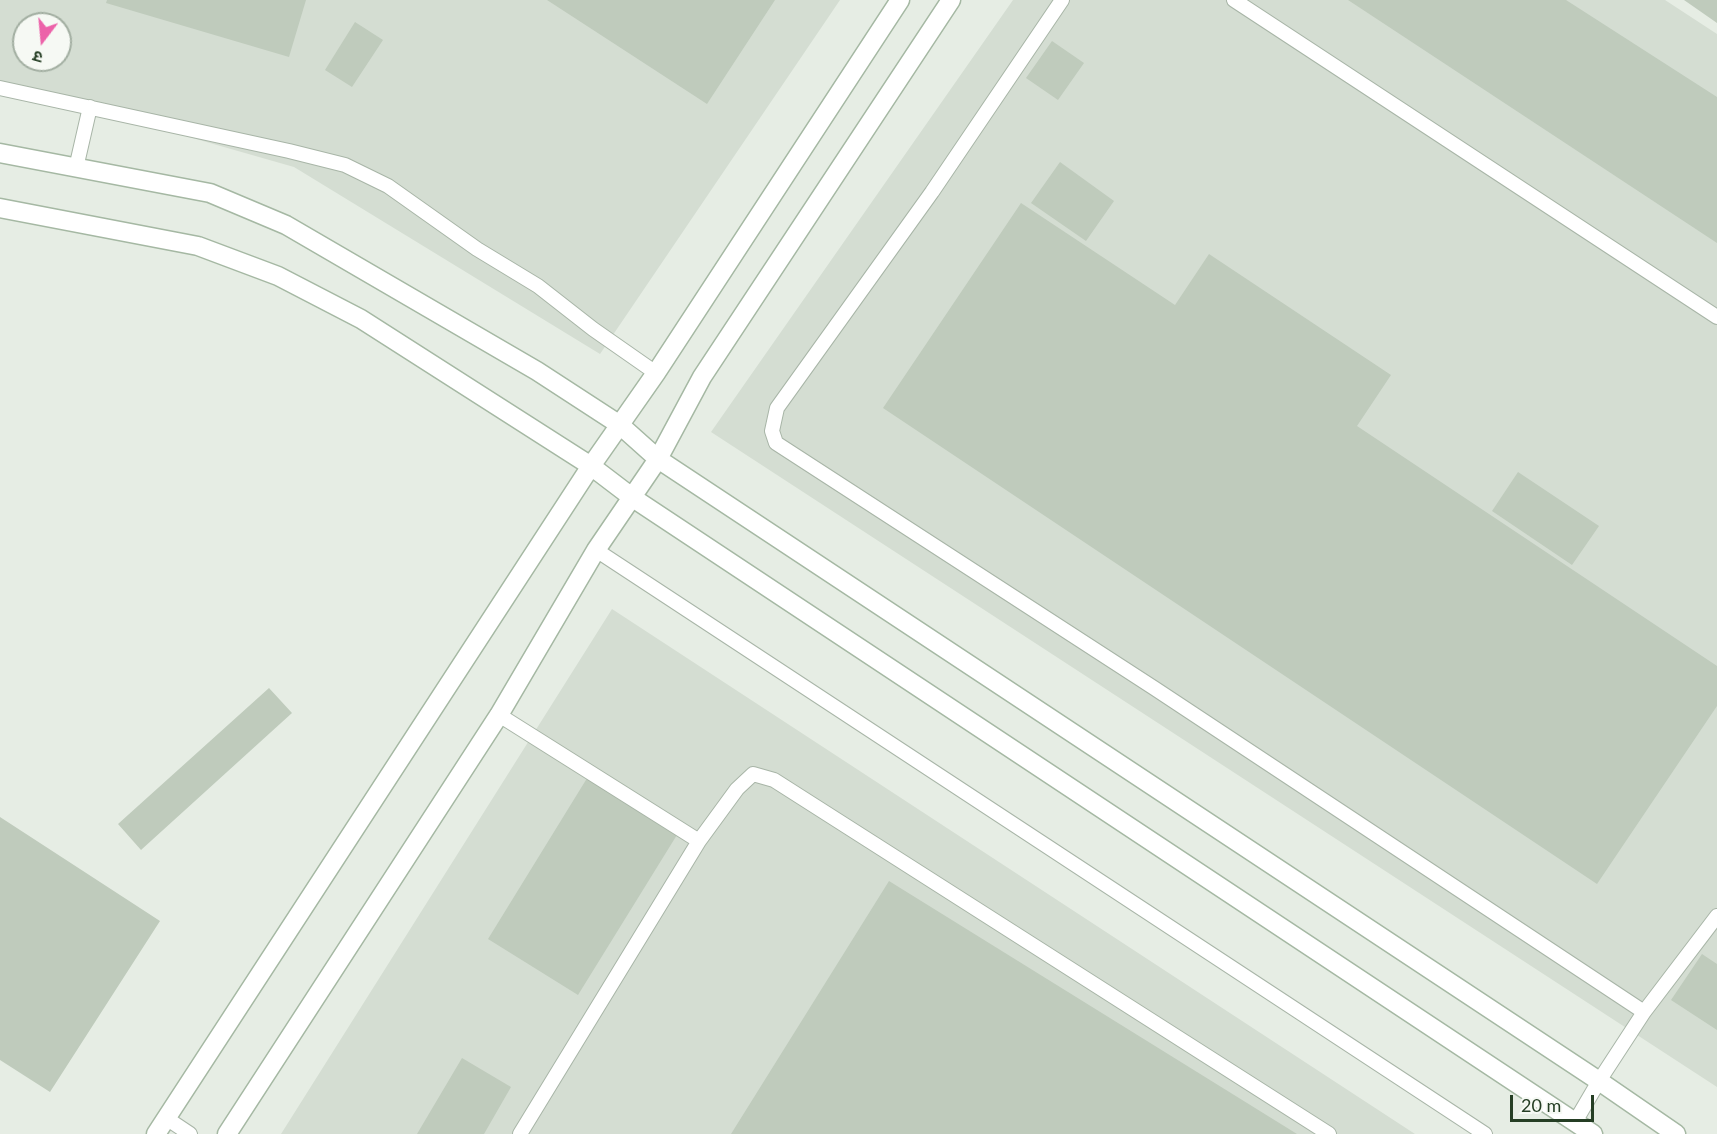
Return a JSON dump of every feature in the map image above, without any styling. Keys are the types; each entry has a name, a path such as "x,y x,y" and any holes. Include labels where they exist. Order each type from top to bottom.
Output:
{"street":[{"path":"156,1134 591,466 656,374 900,0"},
{"path":"227,1134 499,715 597,550 658,459 702,376 951,0"},
{"path":"0,153 210,193 286,225 537,371 620,424 658,459 1676,1134"},
{"path":"0,208 198,246 278,276 362,319 591,466 633,498 1593,1134"}],"lane":[{"path":"1062,0 932,192 777,408 772,431 776,443 1144,682 1644,1012"},
{"path":"1234,0 1717,317"},
{"path":"0,88 345,165 388,186 477,249 538,286 656,374"},
{"path":"76,168 90,107"},
{"path":"597,550 1485,1134"},
{"path":"499,715 699,841"},
{"path":"520,1134 699,841 737,789 753,774 774,780 1329,1134"},
{"path":"1575,1122 1644,1012 1717,916"},
{"path":"166,1118 190,1134"}],"shaded area":[{"path":"0,0 840,0 600,354 294,167 0,83"},
{"path":"1013,0 1665,0 1717,34 1717,1087 711,432"},
{"path":"612,609 1415,1134 281,1134"}],"building":[{"path":"107,0 306,0 289,57 106,3"},
{"path":"547,0 775,0 707,104"},
{"path":"1348,0 1566,0 1717,97 1717,243"},
{"path":"1684,0 1717,0 1717,23"},
{"path":"355,22 383,40 352,87 325,70"},
{"path":"1052,41 1084,63 1058,100 1026,78"},
{"path":"1060,162 1114,201 1086,241 1031,203"},
{"path":"1021,203 1175,305 1209,254 1391,375 1357,426 1717,666 1717,706 1597,884 883,408"},
{"path":"1518,472 1599,526 1572,565 1492,511"},
{"path":"269,688 292,713 141,850 118,824"},
{"path":"589,775 680,830 578,995 488,939"},
{"path":"0,817 160,921 50,1092 0,1060"},
{"path":"889,881 1297,1134 731,1134"},
{"path":"1702,954 1717,964 1717,1030 1671,1000"},
{"path":"462,1058 511,1087 484,1134 417,1134"}]}
